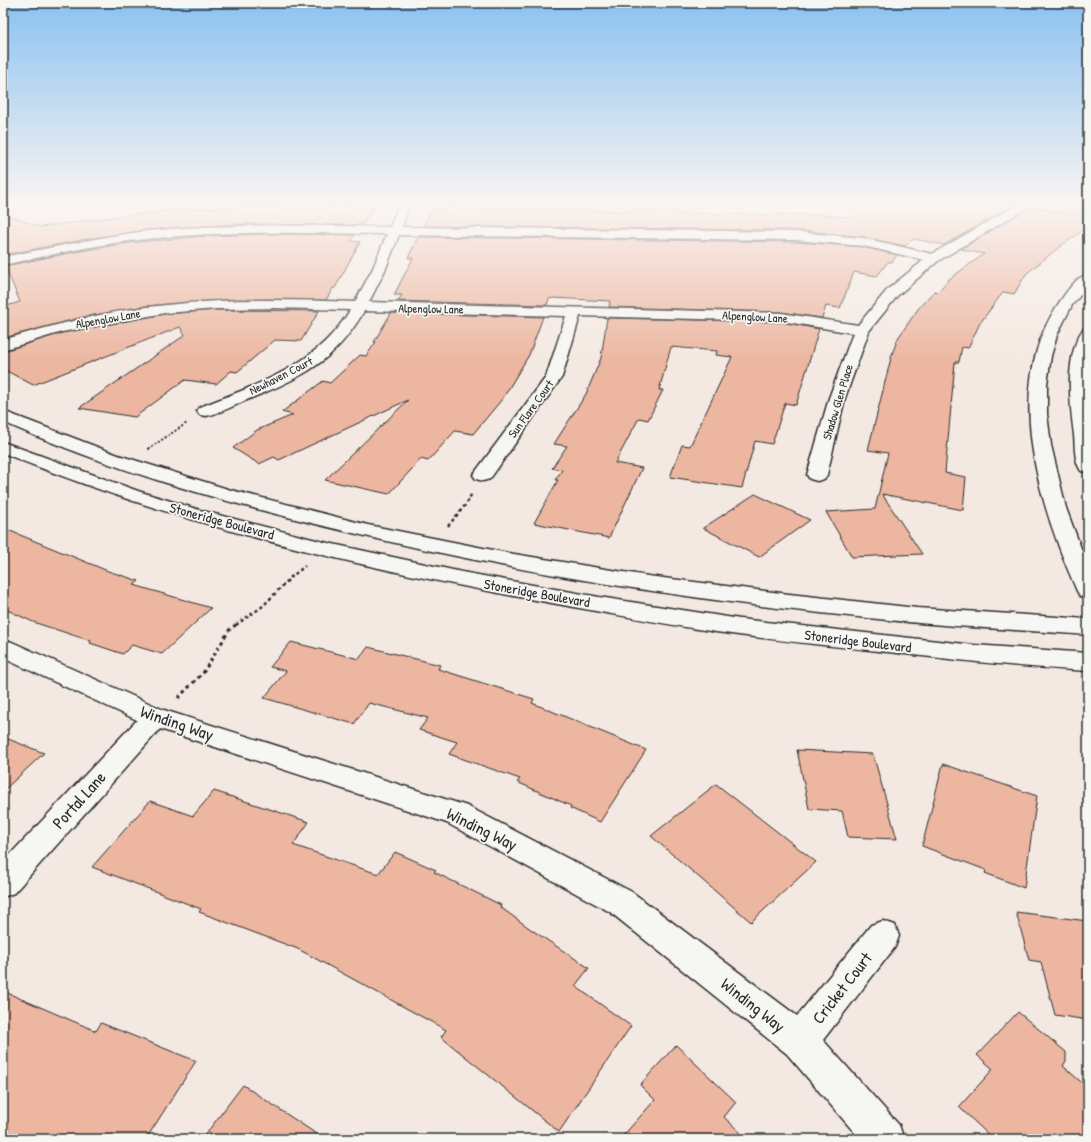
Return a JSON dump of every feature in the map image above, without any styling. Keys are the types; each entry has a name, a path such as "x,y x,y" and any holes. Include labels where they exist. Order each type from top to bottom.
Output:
{"street":[{"path":"3,261 22,257"},
{"name":"Newhaven Court","path":"206,411 275,381 312,362 334,344 360,307 383,257"},
{"name":"Shadow Glen Place","path":"817,475 837,398 862,330 893,292 934,258"},
{"path":"1088,278 1073,294 1053,327 1043,356 1038,405 1043,457 1054,500 1081,577 1088,591"},
{"name":"Alpenglow Lane","path":"3,345 66,327 165,309 217,305 274,304 734,315 782,318 862,330"},
{"name":"Sun Flare Court","path":"483,476 554,377 574,312"},
{"path":"1088,332 1079,362 1078,385 1079,411 1088,467"},
{"name":"Stoneridge Boulevard","path":"3,416 126,463 255,502 356,528 432,544 589,574 718,593 862,610 1088,627"},
{"name":"Stoneridge Boulevard","path":"3,447 56,470 139,498 233,526 462,579 717,624 1006,657 1088,662"},
{"name":"Winding Way","path":"3,648 155,717 457,814 621,902 800,1041 885,1139"},
{"name":"Portal Lane","path":"3,883 155,717"},
{"name":"Cricket Court","path":"800,1041 883,936"}],"path":[{"path":"126,463 206,411"},
{"path":"432,544 467,503 483,476"},
{"path":"155,717 180,696 203,673 230,629 263,606 291,577 328,549"}],"building":[{"path":"49,257 352,257 335,288 333,288 326,300 237,299 145,306 83,317 3,338 3,307 20,302 5,266"},
{"path":"895,257 892,262 888,262 877,276 854,272 840,308 826,306 822,318 781,312 609,307 610,301 553,298 549,299 547,305 398,301 402,295 394,295 413,258 408,258"},
{"path":"979,257 1047,257 1026,274 1014,294 1004,292 1001,295 980,323 968,348 962,347 959,362 955,362 945,473 966,477 963,510 882,494 922,554 852,557 826,512 875,509 888,453 868,450 892,354 898,338 918,309 934,291 938,292 948,280"},
{"path":"217,310 319,311 301,341 275,340 237,372 231,371 216,384 185,380 135,417 79,408 185,335 180,327 33,385 3,369 3,351 62,333 165,314"},
{"path":"391,313 543,317 529,355 503,398 473,434 455,431 428,461 421,459 389,494 325,480 408,400 279,460 274,457 259,464 233,448 257,430 293,415 282,412 323,381 330,383 360,355 366,356 376,342 374,342"},
{"path":"607,318 781,322 819,329 796,405 785,403 772,444 755,441 742,488 670,477 682,445 690,446 732,357 716,355 717,351 671,347 659,390 663,390 648,420 639,418 615,463 642,468 609,538 534,523 558,480 555,480 562,470 552,468 567,446 554,444 586,394 601,358"},
{"path":"755,494 810,520 759,557 703,528"},
{"path":"3,528 108,571 139,581 134,585 211,608 162,654 132,645 123,654 90,643 91,641 33,622 3,608"},
{"path":"291,642 359,659 368,647 440,665 438,669 534,699 532,703 646,750 600,822 570,808 571,806 517,782 520,779 449,754 457,742 419,730 428,718 369,703 354,724 264,698 286,671 270,667"},
{"path":"3,737 44,753 3,791"},
{"path":"797,750 873,754 897,839 848,837 842,811 809,809"},
{"path":"943,764 1037,796 1024,888 985,873 986,870 922,846"},
{"path":"716,784 816,862 751,922 651,836"},
{"path":"214,791 309,822 293,845 378,874 395,852 436,870 434,872 501,905 500,907 532,930 589,968 575,986 631,1026 559,1132 441,1037 446,1030 298,949 199,912 201,909 92,867 150,801 193,816"},
{"path":"1016,912 1088,921 1088,1020 1055,1015 1041,962 1029,960"},
{"path":"3,991 96,1031 101,1023 196,1061 146,1139 3,1139"},
{"path":"1018,1012 1066,1052 1066,1061 1063,1066 1088,1088 1088,1139 993,1139 959,1107 993,1069 977,1055"},
{"path":"676,1045 736,1102 724,1117 747,1139 620,1139 655,1100 640,1085"},
{"path":"243,1085 324,1139 202,1139"}]}
